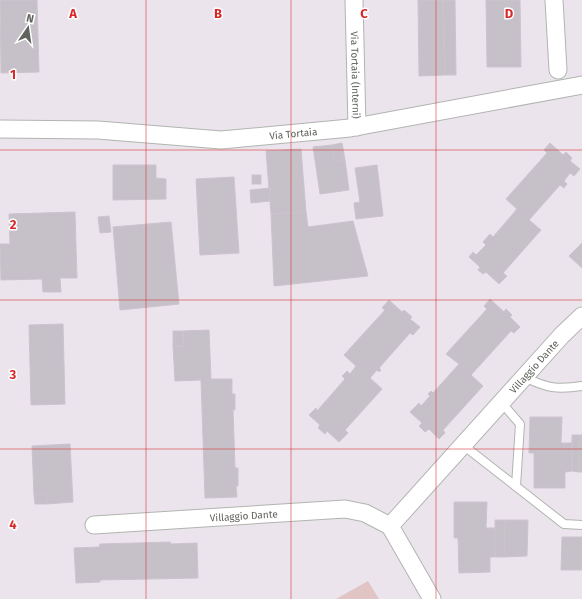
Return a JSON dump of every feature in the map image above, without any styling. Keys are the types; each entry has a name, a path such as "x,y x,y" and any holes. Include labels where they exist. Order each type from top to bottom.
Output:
{"street":[{"name":"Via Tortaia (Interni)","path":"354,0 357,126"},
{"path":"554,0 558,70"},
{"name":"Via Tortaia","path":"0,129 98,130 221,140 357,126 582,85"},
{"name":"Villaggio Dante","path":"94,526 344,509 365,513 390,526 562,335 582,316"},
{"path":"390,526 432,599"}],"lane":[{"path":"524,377 543,386 565,389 582,386"},
{"path":"501,402 520,424 516,486"},
{"path":"463,445 564,524 582,525"}],"shaded area":[{"path":"368,581 379,599 336,599"}],"building":[{"path":"0,0 37,0 39,72 1,73"},
{"path":"418,0 443,0 445,75 419,76"},
{"path":"443,0 455,0 456,75 445,75"},
{"path":"486,0 520,0 521,67 487,67"},
{"path":"342,143 345,160 335,162 332,145"},
{"path":"550,143 563,155 566,152 572,158 570,161 580,169 574,176 570,173 564,181 567,184 564,188 560,185 529,220 541,230 503,273 507,276 499,284 486,272 483,274 478,270 480,267 469,257 473,252 476,255 486,245 483,242 490,234 493,237 517,209 506,199 547,153 544,150"},
{"path":"332,145 335,162 345,160 349,190 320,194 313,147"},
{"path":"301,149 306,212 271,214 266,151"},
{"path":"113,165 156,165 156,178 166,179 166,199 113,200"},
{"path":"377,165 383,216 356,219 354,203 360,202 355,168"},
{"path":"252,175 261,175 261,184 252,184"},
{"path":"234,177 239,253 200,255 196,179"},
{"path":"270,188 270,201 251,203 250,190"},
{"path":"75,212 77,278 60,278 61,292 43,292 42,279 1,280 0,244 10,244 9,214"},
{"path":"306,212 308,227 353,221 368,276 274,286 271,214"},
{"path":"109,216 111,232 100,233 98,217"},
{"path":"171,222 179,304 120,310 113,227"},
{"path":"582,243 582,268 569,256"},
{"path":"490,299 504,312 506,309 512,315 510,317 520,327 514,333 511,331 471,375 483,386 443,430 445,433 439,439 429,429 425,432 419,426 422,423 410,412 419,403 421,406 430,396 428,394 431,391 433,393 459,364 446,354 487,309 484,306"},
{"path":"389,300 402,312 404,310 412,317 410,319 420,327 413,335 410,333 379,368 381,370 379,372 377,370 370,378 382,389 345,430 348,433 339,442 327,431 325,434 318,428 320,425 309,415 316,408 317,411 345,379 342,376 347,371 350,374 356,366 344,355 385,310 382,308"},
{"path":"63,324 65,404 31,405 29,325"},
{"path":"209,330 211,379 232,379 232,394 235,394 235,410 233,409 235,468 238,468 238,486 236,486 237,497 205,498 201,380 175,381 173,346 183,346 183,331"},
{"path":"173,331 183,331 183,346 173,346"},
{"path":"530,417 562,417 561,443 572,443 572,471 565,472 565,488 534,488 534,453 529,453"},
{"path":"572,435 580,435 579,472 572,471"},
{"path":"580,435 582,435 582,472 579,472"},
{"path":"70,444 73,502 47,504 46,494 34,495 32,446"},
{"path":"46,494 47,504 35,504 34,495"},
{"path":"454,502 487,502 486,528 496,528 495,557 490,557 490,572 459,573 458,538 454,538"},
{"path":"495,520 505,520 504,557 495,557"},
{"path":"505,520 528,520 527,556 504,557"},
{"path":"562,537 582,537 582,570 561,570"},
{"path":"170,542 171,544 197,543 198,578 100,580 100,582 76,583 74,548 99,547 100,544"}]}
